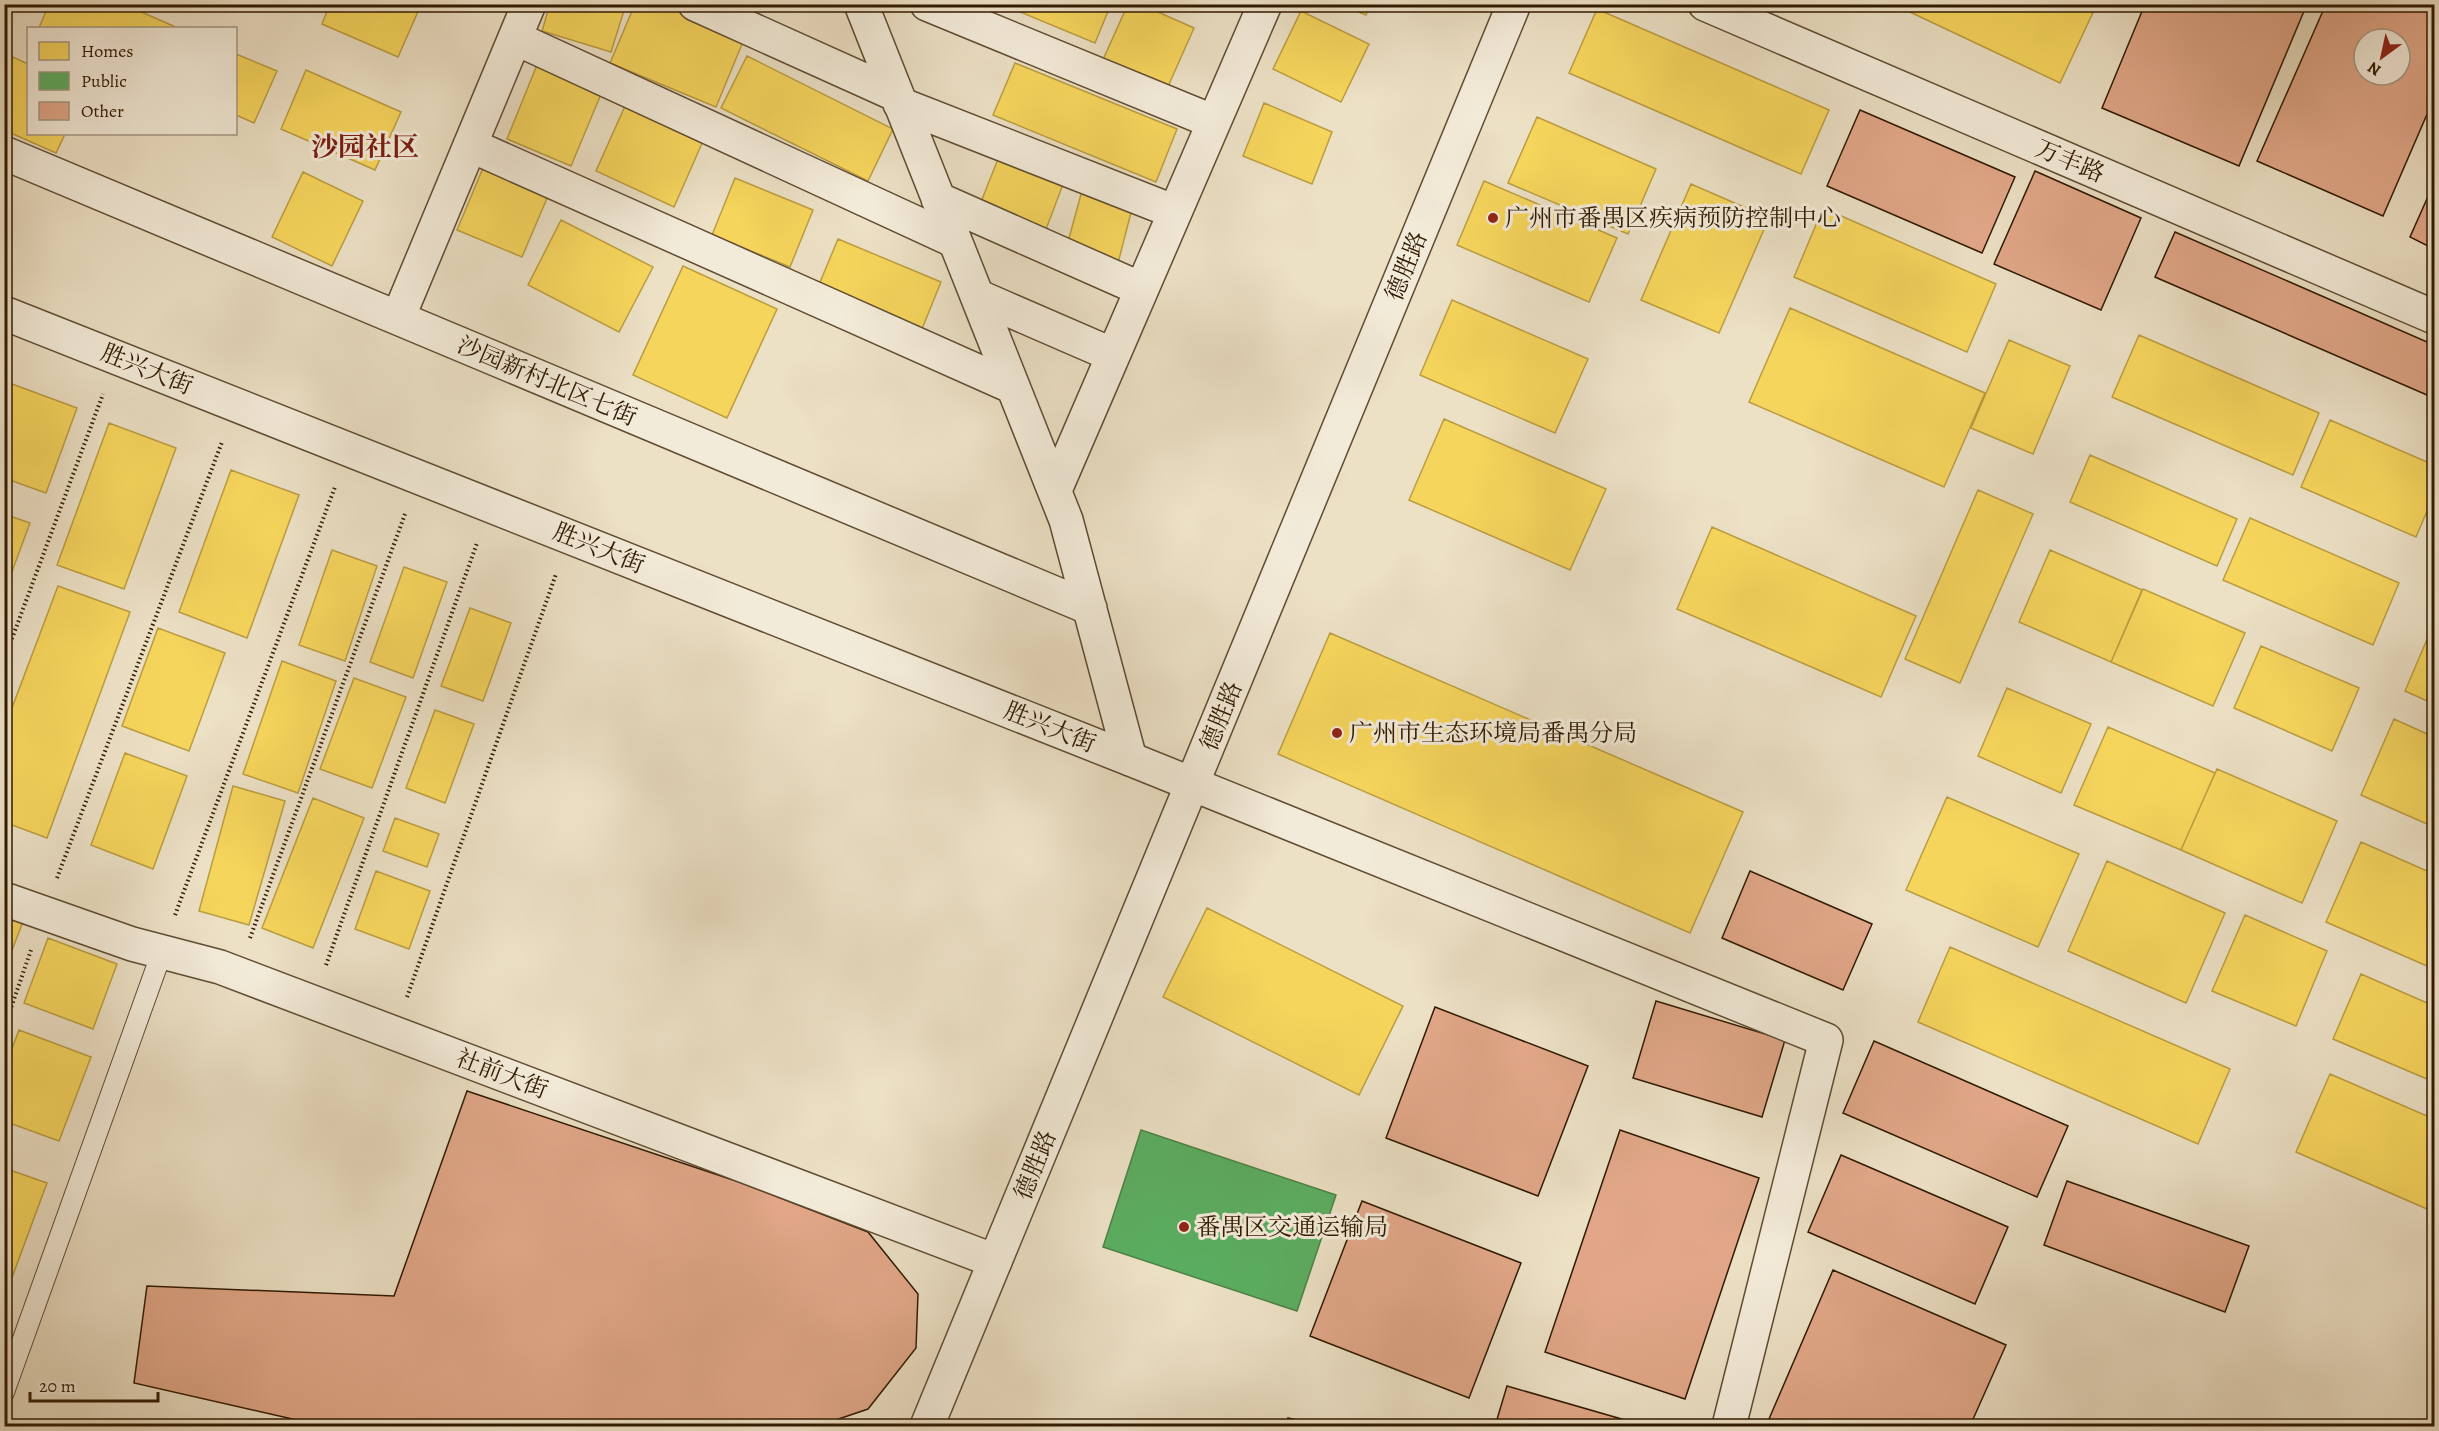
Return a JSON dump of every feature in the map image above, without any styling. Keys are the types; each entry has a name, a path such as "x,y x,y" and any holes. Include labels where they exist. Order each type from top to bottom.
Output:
{"street":[{"path":"398,318 529,4"},
{"path":"695,4 899,100 1175,212"},
{"path":"861,4 1066,520 1130,759"},
{"path":"927,4 1214,122"},
{"name":"德胜路","path":"927,1426 1515,4"},
{"name":"万丰路","path":"1705,4 2434,317"},
{"path":"1055,490 1262,6"},
{"path":"514,38 956,241"},
{"path":"470,145 1013,387"},
{"name":"沙园新村北区七街","path":"4,153 1090,608"},
{"path":"938,199 1141,289"},
{"path":"977,296 1113,355"},
{"name":"胜兴大街","path":"4,313 1130,759 1826,1040 1729,1426"},
{"name":"社前大街","path":"4,899 162,952 237,974 995,1261"}],"lane":[{"path":"4,1392 162,952"}],"path":[{"path":"4,660 117,357"},
{"path":"4,1028 44,913 236,405"},
{"path":"162,952 349,449"},
{"path":"237,974 419,477"},
{"path":"313,1002 491,506"},
{"path":"394,1033 569,536"}],"building: Homes":[{"path":"49,4 123,4 176,27 39,27"},
{"path":"330,4 414,4 420,7 398,57 322,24"},
{"path":"550,4 626,4 611,52 542,31"},
{"path":"635,4 667,4 745,37 716,107 610,63"},
{"path":"1001,4 1111,4 1095,43"},
{"path":"1128,4 1140,4 1194,28 1166,91 1102,62"},
{"path":"1338,4 1370,4 1366,15"},
{"path":"1893,4 2097,4 2060,83"},
{"path":"1597,9 1829,110 1801,174 1569,73"},
{"path":"1301,11 1369,44 1341,102 1273,69"},
{"path":"4,53 27,64 27,135 65,135 56,153 4,130"},
{"path":"237,54 277,71 254,123 237,115"},
{"path":"747,56 893,129 868,181 721,108"},
{"path":"539,60 604,87 571,166 507,139"},
{"path":"1015,63 1177,129 1156,182 993,115"},
{"path":"306,70 401,112 375,170 281,129"},
{"path":"629,97 707,132 674,207 596,171"},
{"path":"1264,103 1332,132 1312,184 1243,156"},
{"path":"1537,117 1656,169 1628,234 1508,183"},
{"path":"1000,154 1065,179 1045,232 979,207"},
{"path":"483,168 548,196 522,257 457,230"},
{"path":"303,172 363,201 332,266 272,237"},
{"path":"735,178 813,210 790,267 712,235"},
{"path":"1484,181 1617,238 1589,302 1457,245"},
{"path":"1691,184 1769,218 1719,333 1641,300"},
{"path":"1083,187 1134,201 1118,263 1066,249"},
{"path":"1823,208 1996,284 1967,352 1794,277"},
{"path":"561,220 653,267 619,332 528,285"},
{"path":"838,239 941,282 922,329 818,287"},
{"path":"683,266 777,309 727,418 633,375"},
{"path":"1452,300 1588,359 1555,433 1420,375"},
{"path":"1790,308 1985,393 1944,487 1749,402"},
{"path":"2139,335 2319,413 2293,475 2112,397"},
{"path":"2009,340 2070,366 2033,454 1971,428"},
{"path":"4,381 77,408 46,493 4,478"},
{"path":"1444,419 1606,489 1570,570 1409,500"},
{"path":"2330,420 2434,465 2434,495 2416,537 2301,487"},
{"path":"109,423 176,448 124,589 57,565"},
{"path":"2090,455 2237,519 2217,566 2070,502"},
{"path":"231,470 299,495 247,638 179,612"},
{"path":"1978,490 2033,514 1960,683 1905,659"},
{"path":"4,514 30,523 4,593"},
{"path":"2250,518 2399,583 2373,645 2223,580"},
{"path":"1712,527 1916,616 1881,697 1677,609"},
{"path":"332,550 377,566 345,661 299,645"},
{"path":"2050,550 2142,590 2111,662 2019,622"},
{"path":"404,567 447,582 413,678 370,662"},
{"path":"58,586 130,612 47,838 4,822 4,729"},
{"path":"2143,589 2245,633 2213,706 2111,662"},
{"path":"470,608 511,623 483,701 441,686"},
{"path":"2434,623 2434,704 2405,691"},
{"path":"158,628 225,653 189,751 122,726"},
{"path":"1330,633 1743,812 1690,933 1278,754"},
{"path":"2261,646 2359,688 2332,751 2234,708"},
{"path":"282,661 336,681 298,793 243,774"},
{"path":"354,678 406,697 372,788 320,769"},
{"path":"2007,688 2091,724 2061,793 1978,756"},
{"path":"435,710 474,724 445,803 406,788"},
{"path":"2394,719 2434,737 2434,827 2361,795"},
{"path":"2108,727 2215,773 2181,850 2074,805"},
{"path":"125,753 187,776 153,869 91,845"},
{"path":"2217,769 2337,821 2302,903 2181,850"},
{"path":"233,786 285,801 249,925 199,911"},
{"path":"1947,797 2079,854 2038,947 1906,890"},
{"path":"313,798 364,818 313,948 262,928"},
{"path":"395,818 439,834 427,867 383,851"},
{"path":"2361,842 2434,874 2434,969 2326,922"},
{"path":"2107,861 2225,913 2186,1003 2068,951"},
{"path":"376,871 430,891 409,949 355,929"},
{"path":"1207,908 1403,1006 1359,1095 1163,997"},
{"path":"4,912 24,919 4,971"},
{"path":"2245,915 2327,951 2296,1026 2212,991"},
{"path":"48,938 117,964 93,1029 24,1003"},
{"path":"1950,947 2230,1069 2198,1144 1918,1022"},
{"path":"2361,974 2434,1006 2434,1082 2333,1039"},
{"path":"19,1030 91,1057 59,1141 4,1121 4,1070"},
{"path":"2330,1074 2434,1119 2434,1212 2296,1152"},
{"path":"4,1168 47,1183 10,1283 4,1281"}],"building: Public":[{"path":"1141,1130 1336,1195 1297,1311 1103,1247"}],"building: Other":[{"path":"2145,4 2307,4 2239,166 2102,108"},
{"path":"2326,4 2434,4 2434,98 2383,216 2257,161"},
{"path":"1860,110 2015,177 1982,253 1827,186"},
{"path":"2035,171 2141,218 2101,310 1994,264"},
{"path":"2434,183 2434,249 2410,237"},
{"path":"2175,232 2434,345 2434,398 2155,277"},
{"path":"1750,871 1872,924 1843,990 1722,938"},
{"path":"1656,1001 1785,1040 1762,1117 1633,1078"},
{"path":"1435,1007 1588,1066 1538,1196 1386,1138"},
{"path":"1874,1041 2068,1126 2037,1197 1843,1113"},
{"path":"467,1091 736,1181 868,1232 918,1294 916,1348 868,1409 818,1426 323,1426 134,1383 147,1286 394,1296"},
{"path":"1620,1130 1759,1178 1685,1399 1545,1352"},
{"path":"1841,1155 2008,1227 1975,1304 1808,1232"},
{"path":"2067,1181 2249,1246 2225,1312 2044,1245"},
{"path":"1362,1201 1521,1263 1469,1398 1310,1336"},
{"path":"1833,1270 2006,1345 1970,1426 1766,1426"},
{"path":"1507,1386 1639,1424 1638,1426 1495,1426"},
{"path":"1288,1418 1325,1426 1286,1426"}],"place":[{"name":"广州市番禺区疾病预防控制中心","path":"1493,218"},
{"name":"广州市生态环境局番禺分局","path":"1337,733"},
{"name":"番禺区交通运输局","path":"1184,1227"}],"district":[{"name":"沙园社区","path":"365,147"}]}
